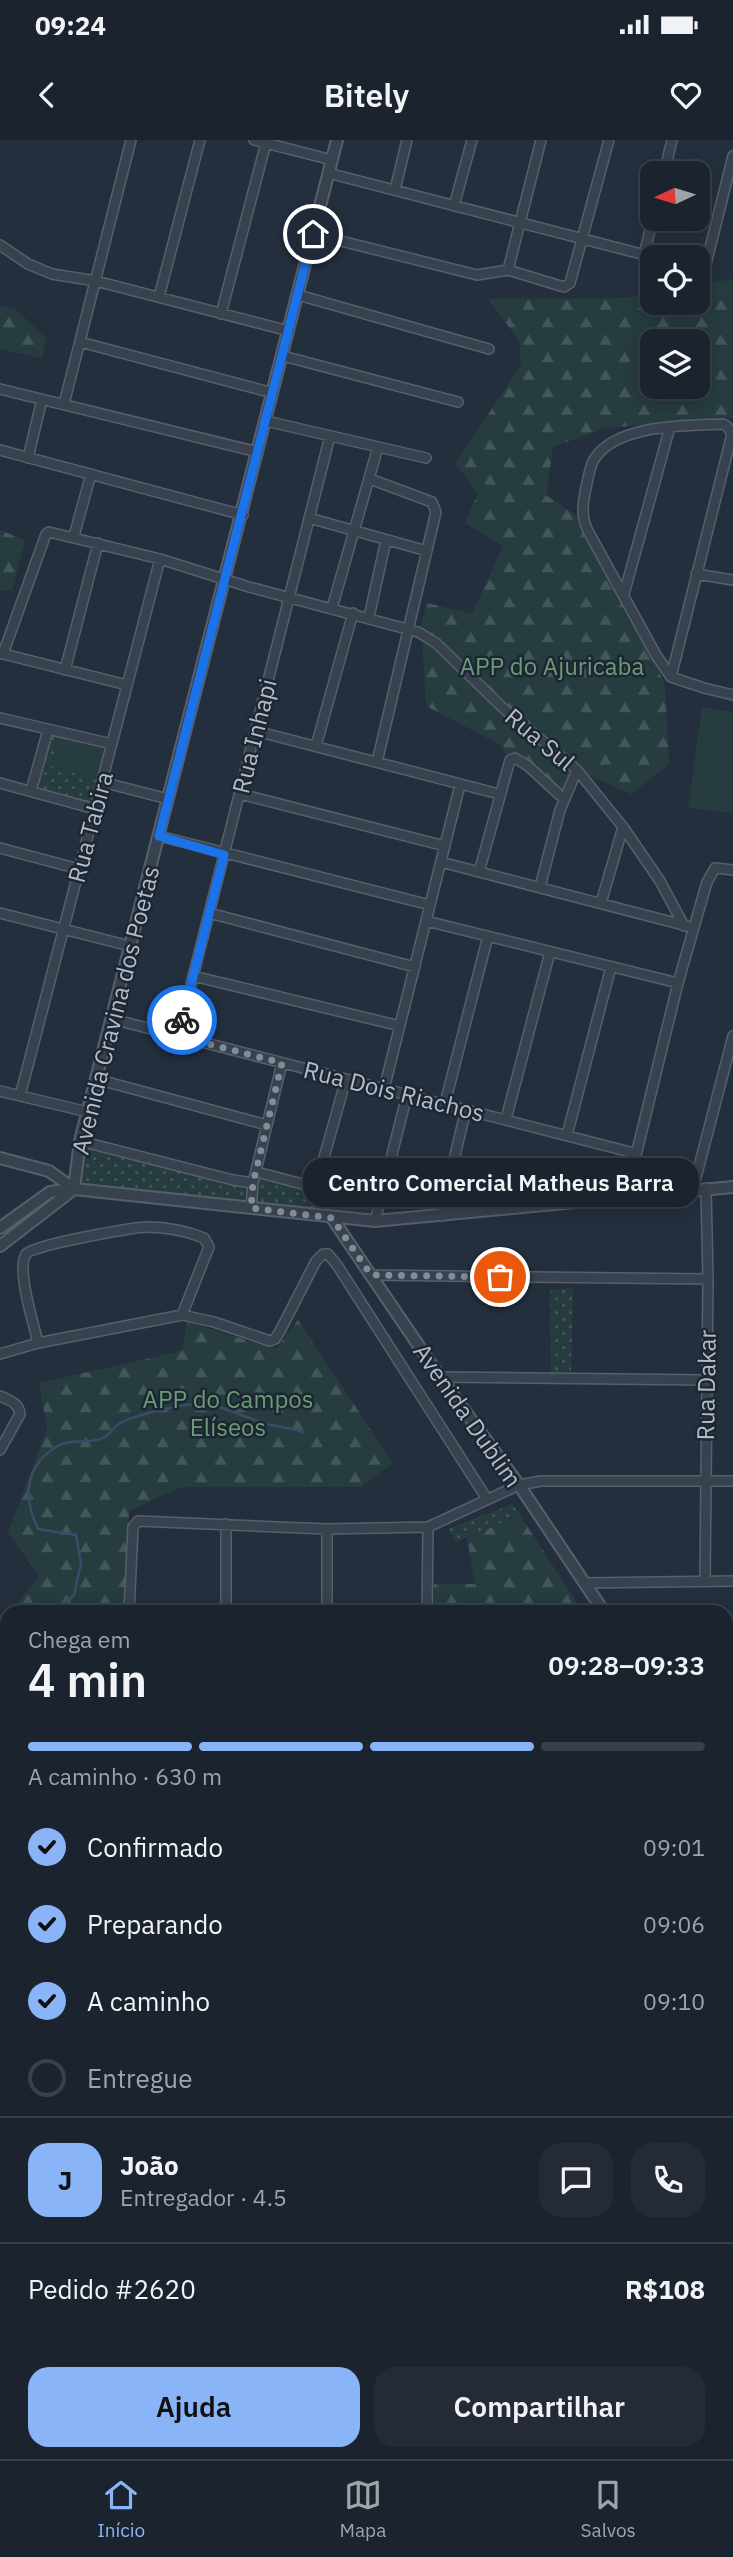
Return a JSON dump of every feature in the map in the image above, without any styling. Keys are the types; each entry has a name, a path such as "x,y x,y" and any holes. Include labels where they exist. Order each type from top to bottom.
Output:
{"street":[{"path":"64,404 131,140"},
{"path":"159,297 200,140"},
{"path":"254,140 332,160"},
{"name":"Avenida Cravina dos Poetas","path":"74,1189 80,1141 243,515 337,140"},
{"path":"395,190 407,140"},
{"path":"454,206 472,140"},
{"path":"508,270 541,140"},
{"path":"313,234 477,275 508,270 559,287 568,286 608,140"},
{"path":"667,161 672,140"},
{"path":"221,314 266,143"},
{"path":"708,245 733,156"},
{"path":"328,173 640,254"},
{"path":"0,245 28,264 52,274 96,281 289,331"},
{"path":"298,295 489,349"},
{"path":"80,342 273,393"},
{"path":"283,356 458,402"},
{"path":"0,389 258,452"},
{"path":"28,458 42,399"},
{"path":"266,421 426,458"},
{"path":"671,677 732,434 723,424 670,427 622,437 601,450 593,460 589,474 583,503 583,520 656,655 671,677 733,694"},
{"path":"624,594 670,427"},
{"name":"Rua Inhapi","path":"178,1036 330,436"},
{"path":"332,608 378,447"},
{"path":"0,450 243,515"},
{"path":"74,536 91,474"},
{"path":"370,479 432,502 436,518 377,762"},
{"path":"309,518 427,551"},
{"name":"Rua Sul","path":"1,654 46,534 52,532 160,559 225,580 410,629 436,643 486,693 577,770 623,827 689,927"},
{"path":"369,617 386,540"},
{"path":"65,670 98,544"},
{"name":"Rua Tabira","path":"20,1096 160,559"},
{"path":"696,574 733,580"},
{"path":"316,746 353,614"},
{"path":"1,654 127,685"},
{"path":"0,718 112,744"},
{"path":"31,791 48,730"},
{"path":"256,731 499,794"},
{"path":"479,872 510,760 516,758 528,766 564,799"},
{"path":"540,887 564,799 577,770"},
{"path":"102,782 169,799"},
{"path":"0,783 95,809"},
{"path":"384,1089 460,785"},
{"path":"240,794 445,846"},
{"path":"601,903 623,827"},
{"path":"159,836 224,855 430,905"},
{"path":"0,848 79,869"},
{"path":"441,862 689,927"},
{"path":"626,1196 689,927 712,870 733,870"},
{"path":"209,914 415,967"},
{"path":"1,915 130,946"},
{"path":"426,921 678,983"},
{"path":"445,1103 488,936"},
{"path":"506,1119 550,951"},
{"path":"566,1135 611,967"},
{"path":"194,976 400,1026"},
{"name":"Rua Dois Riachos","path":"112,1019 634,1153"},
{"path":"693,1189 733,1036"},
{"path":"251,1208 253,1183 282,1063"},
{"path":"96,1079 267,1125"},
{"path":"316,1186 346,1079"},
{"path":"0,1090 88,1112"},
{"path":"375,1221 407,1095"},
{"path":"443,1216 466,1110"},
{"path":"80,1141 253,1183"},
{"path":"0,1158 50,1171 74,1189"},
{"path":"257,1172 378,1204"},
{"path":"451,1173 562,1202"},
{"path":"384,1185 445,1198"},
{"path":"0,1228 50,1192 74,1189 375,1221 733,1187"},
{"name":"Rua Dakar","path":"705,1581 708,1279 706,1188"},
{"path":"0,1246 74,1189"},
{"name":"Avenida Dublim","path":"332,1218 599,1605"},
{"path":"38,1343 23,1273 25,1258 31,1250 73,1239 145,1227 201,1236 208,1243 206,1255 182,1315"},
{"path":"0,1354 38,1343 182,1315 214,1322 266,1342 275,1339 280,1331 316,1261 323,1254 328,1254 487,1499"},
{"path":"371,1275 708,1279"},
{"path":"440,1377 706,1380"},
{"path":"0,1450 20,1414 18,1406 4,1398"},
{"path":"129,1605 133,1525 138,1521 327,1530 428,1527 487,1499 519,1486 541,1481 733,1481"},
{"path":"226,1524 226,1605"},
{"path":"428,1527 428,1605"},
{"path":"327,1530 327,1605"},
{"path":"584,1583 733,1581"}],"green space":[{"name":"APP do Ajuricaba","path":"733,279 733,418 605,428 553,447 546,495 584,521 665,684 669,764 631,794 577,770 564,799 528,766 510,760 499,744 426,706 421,625 427,603 472,614 503,546 465,523 478,493 455,463 521,366 519,341 489,299 622,298 640,295 640,315 710,315 710,283"},
{"path":"0,306 15,309 46,338 42,358 0,349"},
{"path":"0,530 25,540 12,590 0,591"},
{"path":"702,707 733,712 733,813 688,808"},
{"path":"48,730 112,744 95,809 31,791"},
{"path":"59,736 104,749 97,780 51,766"},
{"path":"80,1147 251,1187 254,1175 371,1207 369,1215 250,1200 249,1205 71,1183"},
{"path":"573,1288 571,1374 551,1374 550,1290"},
{"name":"APP do Campos Elíseos","path":"298,1320 393,1463 361,1487 181,1487 129,1511 125,1605 16,1605 39,1575 8,1533 47,1429 39,1383 182,1351 187,1322 276,1349"},
{"path":"512,1504 520,1515 456,1542 448,1529"},
{"path":"520,1515 578,1605 433,1605 434,1584 475,1584 467,1538"}],"waterway":[{"path":"63,1605 74,1595 81,1563 76,1535 38,1529 29,1498 34,1469 55,1447 98,1440 119,1424 134,1418 196,1404 223,1408 267,1424 303,1432"}],"way so far":[{"path":"182,1020 178,1036 282,1063 253,1183 251,1208 332,1218 371,1275 500,1277"}],"place":[{"name":"Centro Comercial Matheus Barra","path":"500,1277"}],"route":[{"path":"182,1020 224,855 159,836 313,234"}]}
